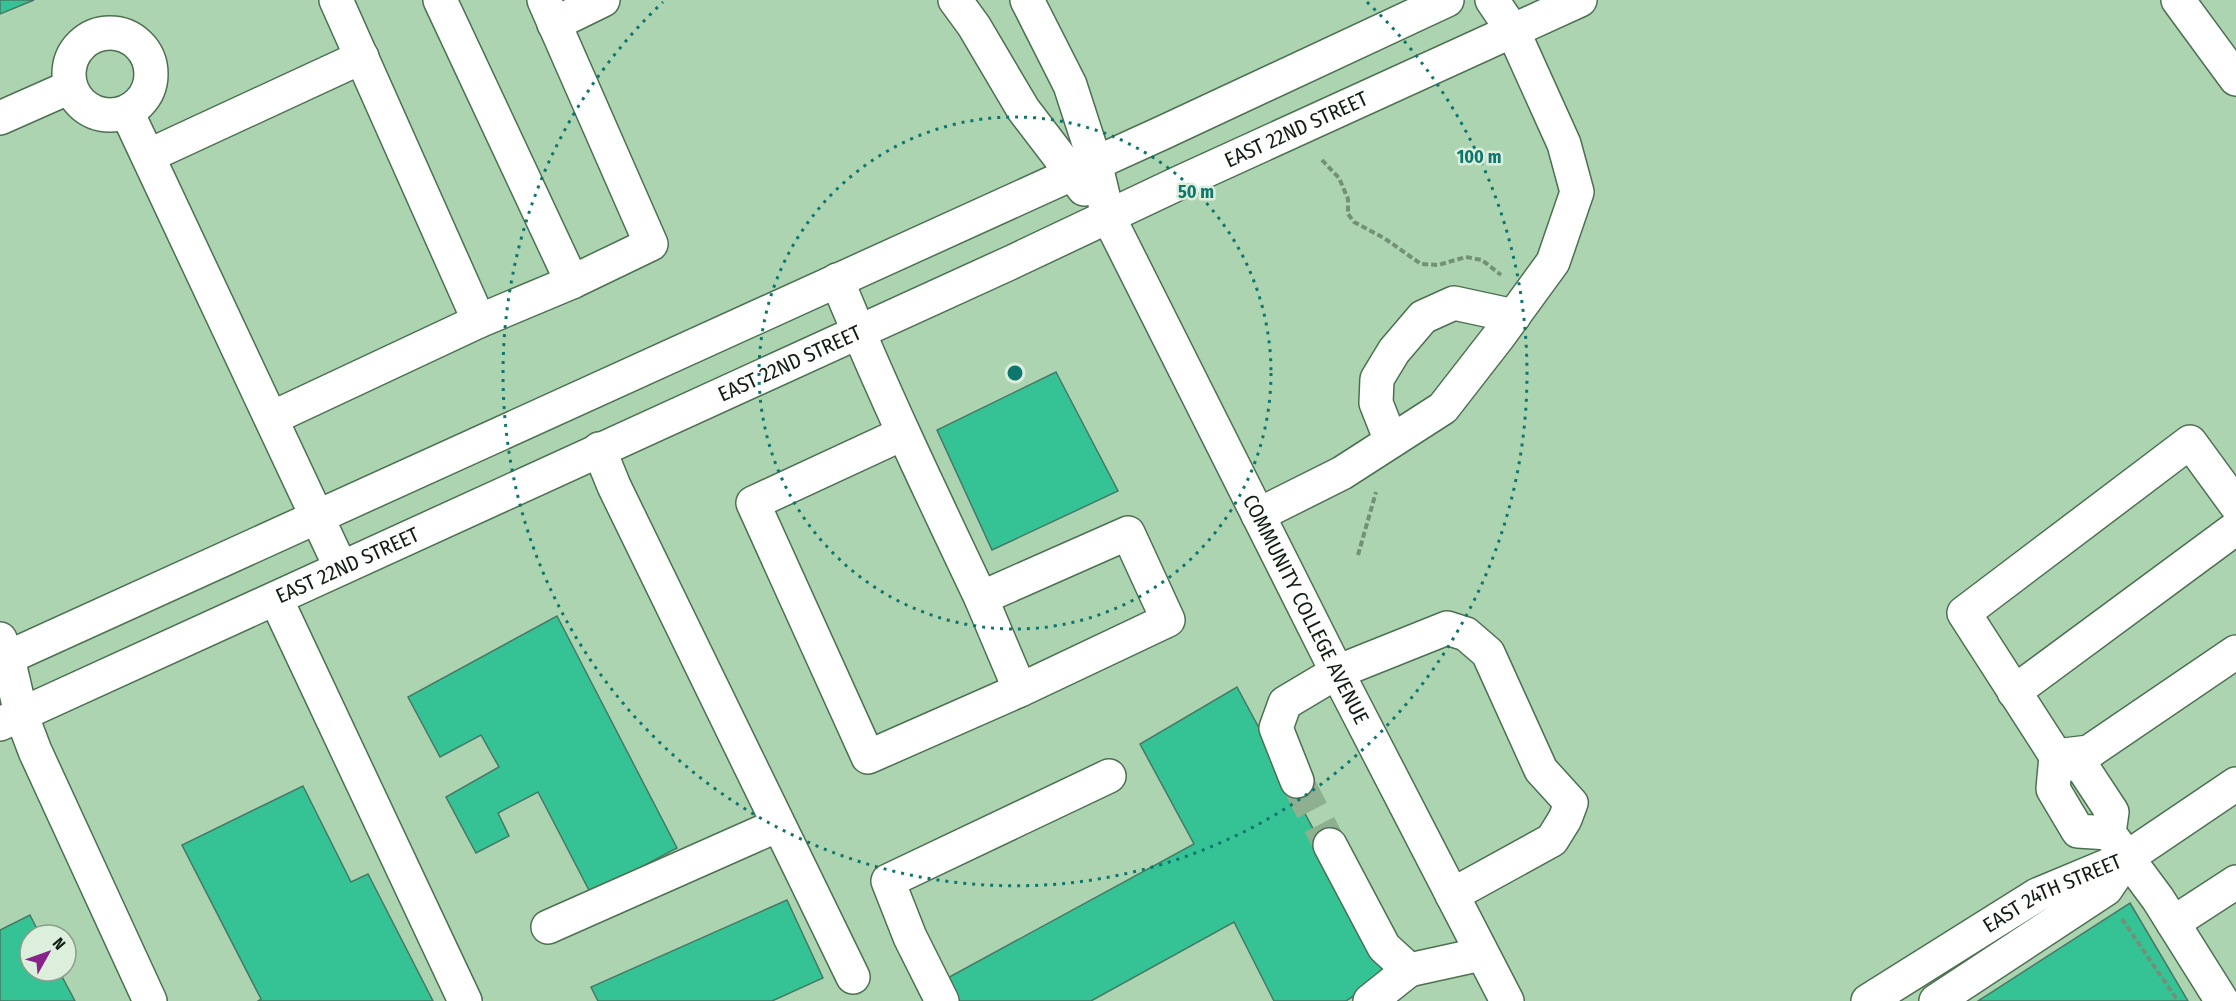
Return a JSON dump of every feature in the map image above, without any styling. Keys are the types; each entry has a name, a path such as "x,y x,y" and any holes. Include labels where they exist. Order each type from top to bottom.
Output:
{"street":[{"path":"336,0 479,321"},
{"path":"440,0 572,282"},
{"path":"272,418 651,244 549,12 603,0"},
{"path":"955,0 974,26 1023,110 1083,167"},
{"name":"COMMUNITY COLLEGE AVENUE","path":"1027,0 1070,85 1083,167 1337,672 1507,1001"},
{"path":"150,1001 35,751 11,719 2,653 319,517 1447,0"},
{"path":"1258,514 1342,473 1443,408 1553,262 1577,192 1564,144 1513,31 1492,0"},
{"name":"EAST 22ND STREET","path":"11,719 1580,0"},
{"path":"2178,0 2236,79"},
{"path":"113,33 126,36 138,43 146,53 151,66 151,80 147,93 139,105 127,112 114,116 100,114 87,109 77,100 70,87 68,74 77,48 87,39 99,34 113,33"},
{"path":"148,156 362,57"},
{"path":"0,118 70,87"},
{"path":"127,112 341,568"},
{"path":"837,280 902,434 981,598 1020,690"},
{"path":"1391,441 1376,403 1377,379 1394,351 1423,317 1454,303 1514,316"},
{"path":"902,434 753,502 868,757 1020,690 1168,620 1128,533 981,598"},
{"path":"2222,1001 2174,923 2118,845 2112,812 2083,768 2056,756 1964,613 2190,442 2236,505"},
{"path":"599,449 614,486 853,977"},
{"path":"2014,692 2236,528"},
{"path":"276,598 465,1001"},
{"path":"1297,781 1275,728 1285,703 1337,672 1447,628 1466,634 1488,653 1541,770 1571,803 1565,819 1552,840 1452,895"},
{"path":"2056,756 2089,752 2236,652"},
{"path":"942,1001 910,937 888,882 1109,776"},
{"name":"EAST 24TH STREET","path":"1868,1001 2118,845 2236,784"},
{"path":"548,927 778,825"},
{"path":"1330,845 1384,947 1409,970"},
{"path":"1936,1001 2106,889 2118,845"},
{"path":"2174,923 2236,882"},
{"path":"1370,1001 1409,970 1482,954"}],"path":[{"path":"1322,160 1339,178 1348,199 1348,213 1354,222 1384,238 1421,264 1438,265 1466,257 1482,260 1503,278"},
{"path":"1358,555 1378,486"},
{"path":"2142,951 2178,1001"}],"building":[{"path":"0,0 34,0 0,14"},
{"path":"1056,372 1118,491 992,550 937,430"},
{"path":"557,616 677,848 591,894 538,792 498,813 509,836 476,853 446,797 499,767 481,735 440,757 408,697"},
{"path":"1237,687 1390,972 1346,1001 1274,1001 1234,922 1091,1001 955,1001 942,981 1194,844 1140,744"},
{"path":"303,786 351,882 368,874 433,1001 258,1001 261,999 182,845"},
{"path":"787,900 823,978 772,1001 598,1001 591,987"},
{"path":"2130,903 2188,1001 1978,1001"},
{"path":"30,915 34,923 18,923 18,983 65,983 75,1001 0,1001 0,930"}],"tunnel":[{"path":"1297,781 1330,845"}]}
